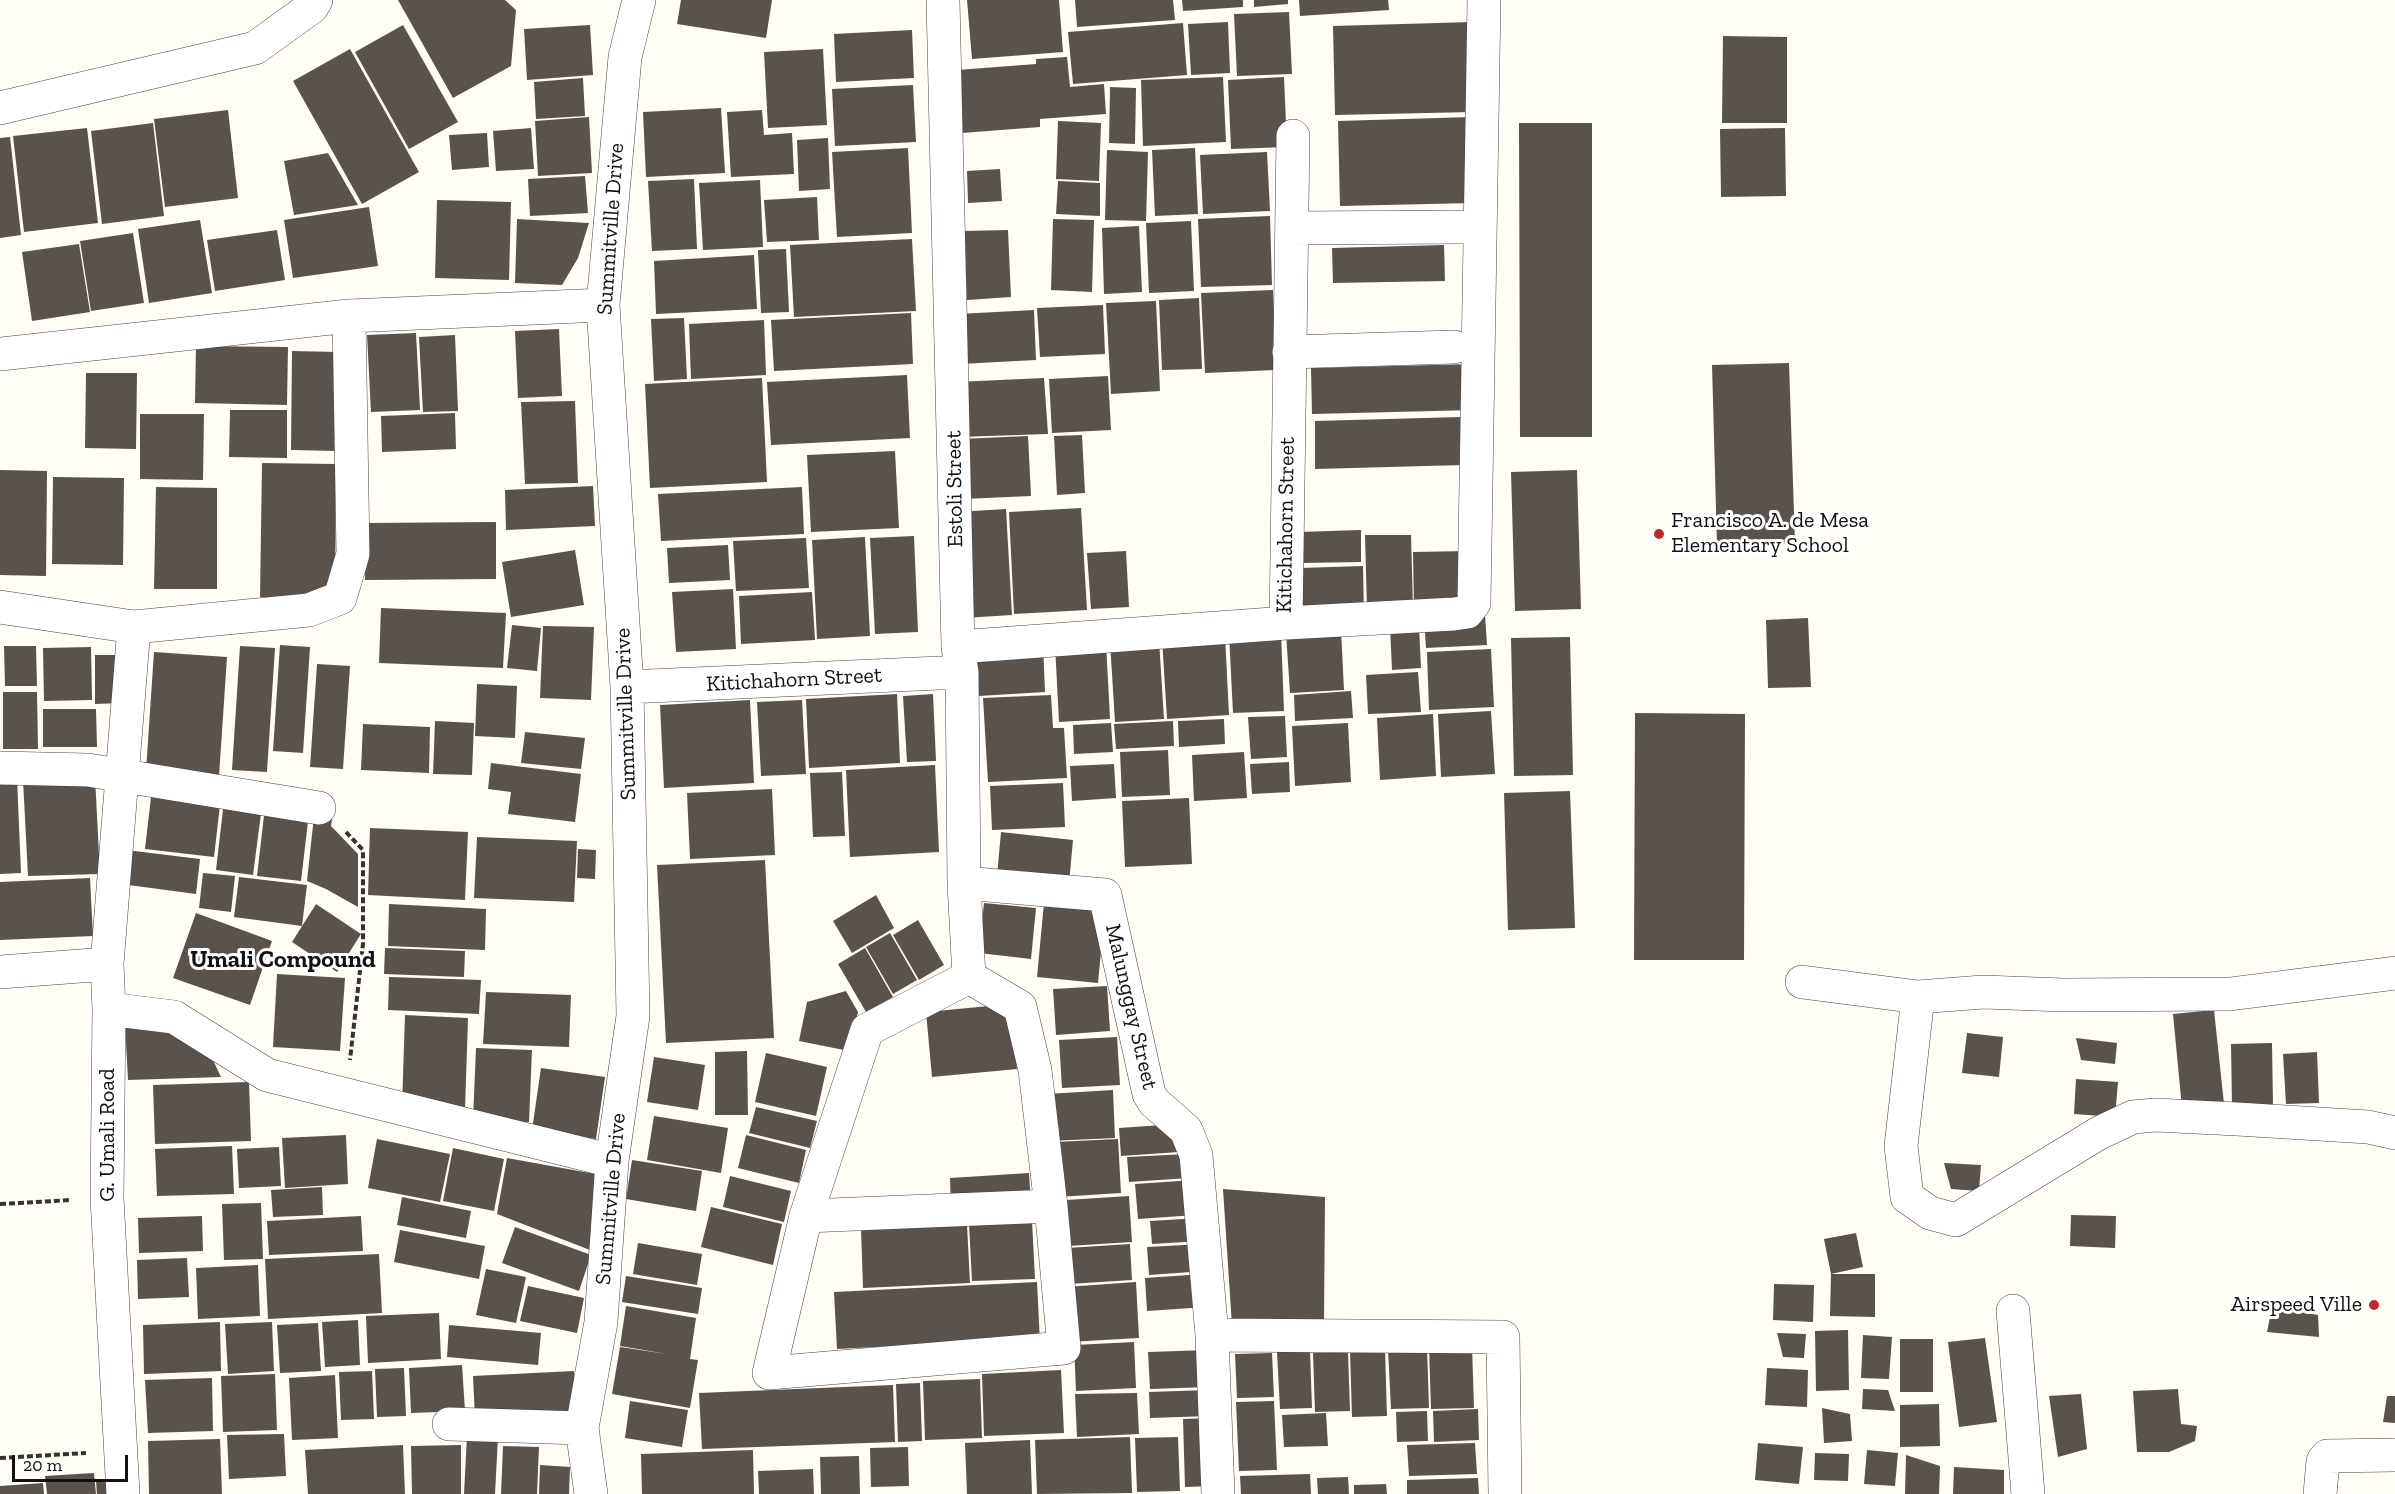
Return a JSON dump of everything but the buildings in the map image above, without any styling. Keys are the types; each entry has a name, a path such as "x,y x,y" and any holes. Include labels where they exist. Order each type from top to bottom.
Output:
{"street":[{"path":"0,108 255,48 312,7 316,0"},
{"name":"Summitville Drive","path":"591,1494 582,1428 601,1322 612,1161 633,1016 627,687 603,305 625,57 639,0"},
{"name":"Estoli Street","path":"943,0 964,884 969,977"},
{"path":"1286,623 1454,614 1467,612 1474,603 1484,0"},
{"name":"Kitichahorn Street","path":"627,687 960,659 1286,623 1293,136"},
{"path":"1292,228 1462,227"},
{"path":"0,354 350,316 603,305"},
{"path":"0,608 134,627 309,610 340,598 353,554 350,316"},
{"path":"1289,352 1454,347"},
{"name":"G. Umali Road","path":"123,1494 107,1198 109,1009 107,964 134,627"},
{"path":"0,768 74,768 319,808"},
{"name":"Malunggay Street","path":"964,884 1105,895 1149,1094 1154,1102 1186,1130 1196,1155 1212,1335 1218,1494"},
{"path":"0,972 107,964"},
{"path":"1802,982 1918,997 1983,992 2064,995 2230,994 2395,973"},
{"path":"969,977 1020,1006 1035,1070 1051,1206 1064,1348 769,1373 806,1216 867,1030 969,977"},
{"path":"1918,997 1901,1146 1907,1197 1930,1213 1956,1220 2099,1133 2133,1118 2155,1115 2237,1119 2368,1127 2395,1133"},
{"path":"109,1009 174,1017 267,1075 612,1161"},
{"path":"806,1216 1051,1206"},
{"path":"2013,1311 2028,1494"},
{"path":"1212,1335 1503,1337 1505,1494"},
{"path":"449,1424 582,1428"},
{"path":"2320,1494 2323,1461 2327,1456 2395,1455"}],"path":[{"path":"319,808 332,817 363,850 363,944 346,1095"},
{"path":"0,1204 107,1198"},
{"path":"0,1458 120,1451"}],"place":[{"name":"Francisco A. de Mesa Elementary School","path":"1659,534"},
{"name":"Airspeed Ville","path":"2374,1305"}],"district":[{"name":"Umali Compound","path":"283,960"}]}
